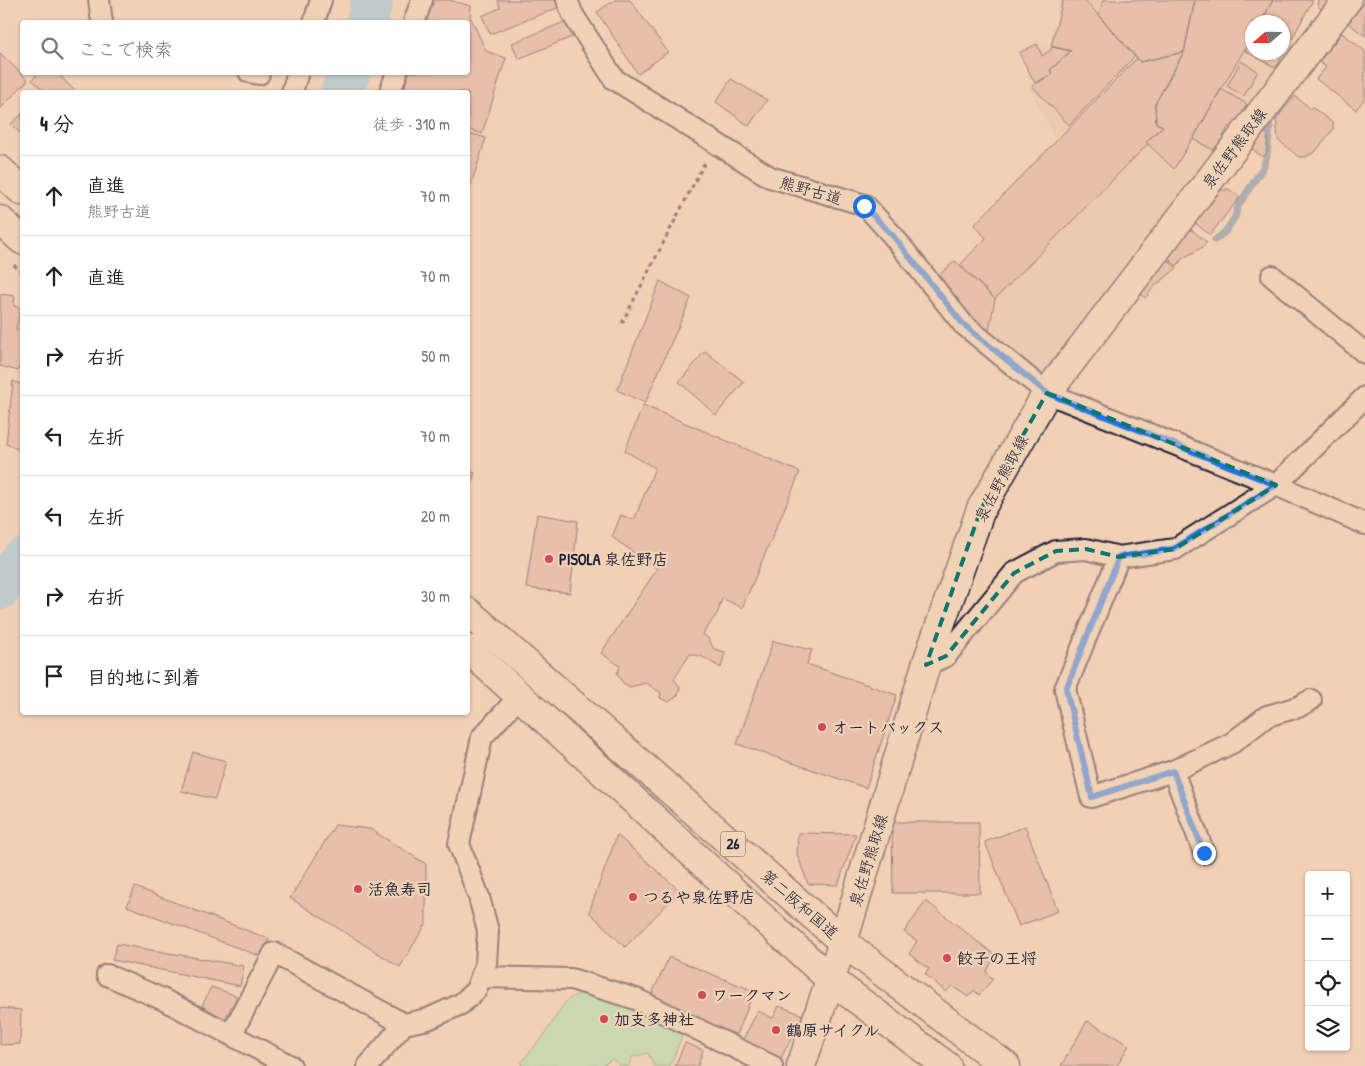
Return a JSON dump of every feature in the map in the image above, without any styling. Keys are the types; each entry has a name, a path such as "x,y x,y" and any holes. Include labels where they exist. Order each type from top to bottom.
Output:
{"main road":[{"name":"泉佐野熊取線","path":"801,1066 844,942 926,664 981,509 1047,393 1347,0"},
{"path":"0,170 20,189"},
{"path":"0,220 20,238"},
{"name":"第二阪和国道","path":"470,614 844,942 1006,1066"},
{"name":"26","path":"470,652 831,980 947,1066"}],"street":[{"path":"99,0 102,20"},
{"path":"315,20 321,0"},
{"path":"415,20 422,0"},
{"name":"熊野古道","path":"567,0 573,15 614,79 770,177 864,206 893,236 963,324 1047,393 1276,485 1365,524"},
{"path":"293,90 297,75"},
{"path":"391,90 396,75"},
{"path":"1272,276 1365,353"},
{"path":"926,664 946,656 1014,573 1056,550 1086,549 1119,557 1174,549 1276,485 1365,397"},
{"path":"1119,557 1066,689 1092,797 1173,771 1232,743 1266,716 1298,707 1312,700"},
{"path":"368,1066 404,1024 428,1019 461,1004 476,990 486,964 488,931 479,897 458,844 482,738 519,697"},
{"path":"1173,771 1204,853"},
{"path":"231,1035 274,953 404,1024"},
{"path":"107,974 162,998 292,1066"},
{"path":"481,977 571,979 636,998 772,1066"}],"path":[{"path":"622,324 715,143"}],"highlighted area":[{"path":"1047,393 1276,485 1175,549 1119,557 1086,549 1056,551 1014,573 946,656 926,665 981,509"}],"shaded area":[{"path":"1061,0 1313,0 1290,42 1290,15 1245,15 1245,60 1280,60 1276,68 1279,71 1053,371 1036,374 990,337 966,314 938,276 955,261 960,265 986,238 974,225 1056,141 1029,86 1034,83 1019,53 1037,44 1049,49"}],"green space":[{"name":"加支多神社","path":"578,994 636,1007 684,1031 670,1066 654,1066 648,1053 632,1057 629,1066 620,1066 612,1059 602,1066 521,1066 566,1001"}],"building":[{"path":"431,0 449,0 471,6 470,16 486,51 506,58 482,134 470,130 470,90 404,90 408,75 470,75 470,20 425,20"},
{"path":"498,0 557,0 560,7 490,34 482,16 500,8"},
{"path":"615,0 630,0 668,52 638,74 597,12"},
{"path":"1063,0 1085,0 1135,56 1069,125 1032,86 1052,74 1050,70 1071,51 1051,46"},
{"path":"1103,0 1195,0 1184,52 1140,62 1099,16"},
{"path":"1195,0 1273,0 1265,15 1245,15 1245,49 1174,169 1146,142 1163,126 1156,123 1155,104 1184,52"},
{"path":"1273,0 1313,0 1290,42 1290,15 1265,15"},
{"path":"1318,0 1336,0 1326,14 1317,5"},
{"path":"1365,2 1365,36 1348,23"},
{"path":"567,21 572,37 518,59 512,43"},
{"path":"1342,33 1365,51 1365,98 1356,110 1316,79 1326,67 1319,62"},
{"path":"1037,44 1042,56 1051,50 1052,47 1071,51 1050,70 1052,74 1035,83 1019,53"},
{"path":"1184,52 1155,104 1156,123 1163,126 1146,142 1148,144 995,299 960,265 986,238 974,225 1137,58 1140,62"},
{"path":"0,53 20,72 20,75 28,80 0,109"},
{"path":"1261,60 1280,60 1276,68"},
{"path":"1241,61 1258,71 1244,96 1227,86"},
{"path":"36,75 62,75 61,77 74,90 43,90 32,80"},
{"path":"731,79 767,100 749,126 716,102"},
{"path":"1221,89 1247,104 1233,129 1229,126 1215,151 1193,139"},
{"path":"1295,96 1334,124 1332,126 1334,128 1316,151 1306,157 1299,157 1278,140 1276,119"},
{"path":"20,116 20,133 11,124"},
{"path":"1265,132 1268,135 1266,154 1263,157 1252,149"},
{"path":"470,134 486,138 470,188"},
{"path":"1227,188 1240,197 1210,235 1195,223 1222,189 1225,191"},
{"path":"1189,228 1207,242 1203,247 1182,259 1177,266 1166,257"},
{"path":"1165,258 1177,268 1154,287 1145,298 1139,293"},
{"path":"955,261 995,299 988,335 938,276"},
{"path":"660,281 691,298 645,403 617,390"},
{"path":"0,294 15,296 14,306 20,308 16,330 20,329 20,364 18,371 0,366"},
{"path":"705,351 744,382 716,415 679,382"},
{"path":"13,381 20,384 20,450 6,444"},
{"path":"643,405 800,472 742,608 722,598 718,612 703,634 708,638 714,649 725,652 721,668 703,657 690,654 674,679 680,687 678,695 669,702 660,698 661,693 646,683 630,687 623,683 617,674 620,666 601,653 657,569 612,537 621,515 634,520 655,468 625,451"},
{"path":"470,471 475,473 470,487"},
{"path":"537,514 578,521 570,593 526,588"},
{"path":"773,641 812,650 807,664 897,695 866,788 737,744"},
{"path":"193,752 226,761 215,799 181,791"},
{"path":"892,822 979,822 980,893 893,893"},
{"path":"335,825 370,829 426,864 426,924 400,967 290,898"},
{"path":"1025,826 1058,911 1019,926 985,842"},
{"path":"798,833 856,834 838,885 808,884 797,854"},
{"path":"617,835 680,891 625,947 589,912"},
{"path":"135,887 269,939 262,957 127,906"},
{"path":"926,901 996,956 986,972 993,979 979,995 974,990 968,997 952,986 946,992 925,974 929,969 909,954 917,941 904,932"},
{"path":"117,944 244,966 240,986 112,960"},
{"path":"669,957 754,991 737,1035 650,998"},
{"path":"211,987 237,996 225,1019 202,1006"},
{"path":"779,1006 803,1015 780,1060 742,1041 758,1011 773,1018"},
{"path":"0,1008 21,1010 20,1044 0,1045"},
{"path":"1087,1021 1129,1045 1117,1066 1061,1066"},
{"path":"685,1043 703,1050 698,1066 675,1066"}],"waterway":[{"path":"367,20 372,0"},
{"path":"342,90 349,75"},
{"path":"1215,240 1225,232 1235,217 1238,206 1264,166 1270,127"},
{"path":"0,589 20,562"}],"place":[{"name":"PISOLA 泉佐野店","path":"549,559"},
{"name":"オートバックス","path":"822,727"},
{"name":"活魚寿司","path":"358,889"},
{"name":"つるや泉佐野店","path":"633,897"},
{"name":"餃子の王将","path":"947,958"},
{"name":"ワークマン","path":"702,995"},
{"name":"加支多神社","path":"604,1019"},
{"name":"鶴原サイクル","path":"776,1030"}],"route":[{"path":"864,206 893,236 963,324 1047,393 1276,485 1174,549 1119,557 1066,689 1092,797 1173,771 1204,853"}]}
